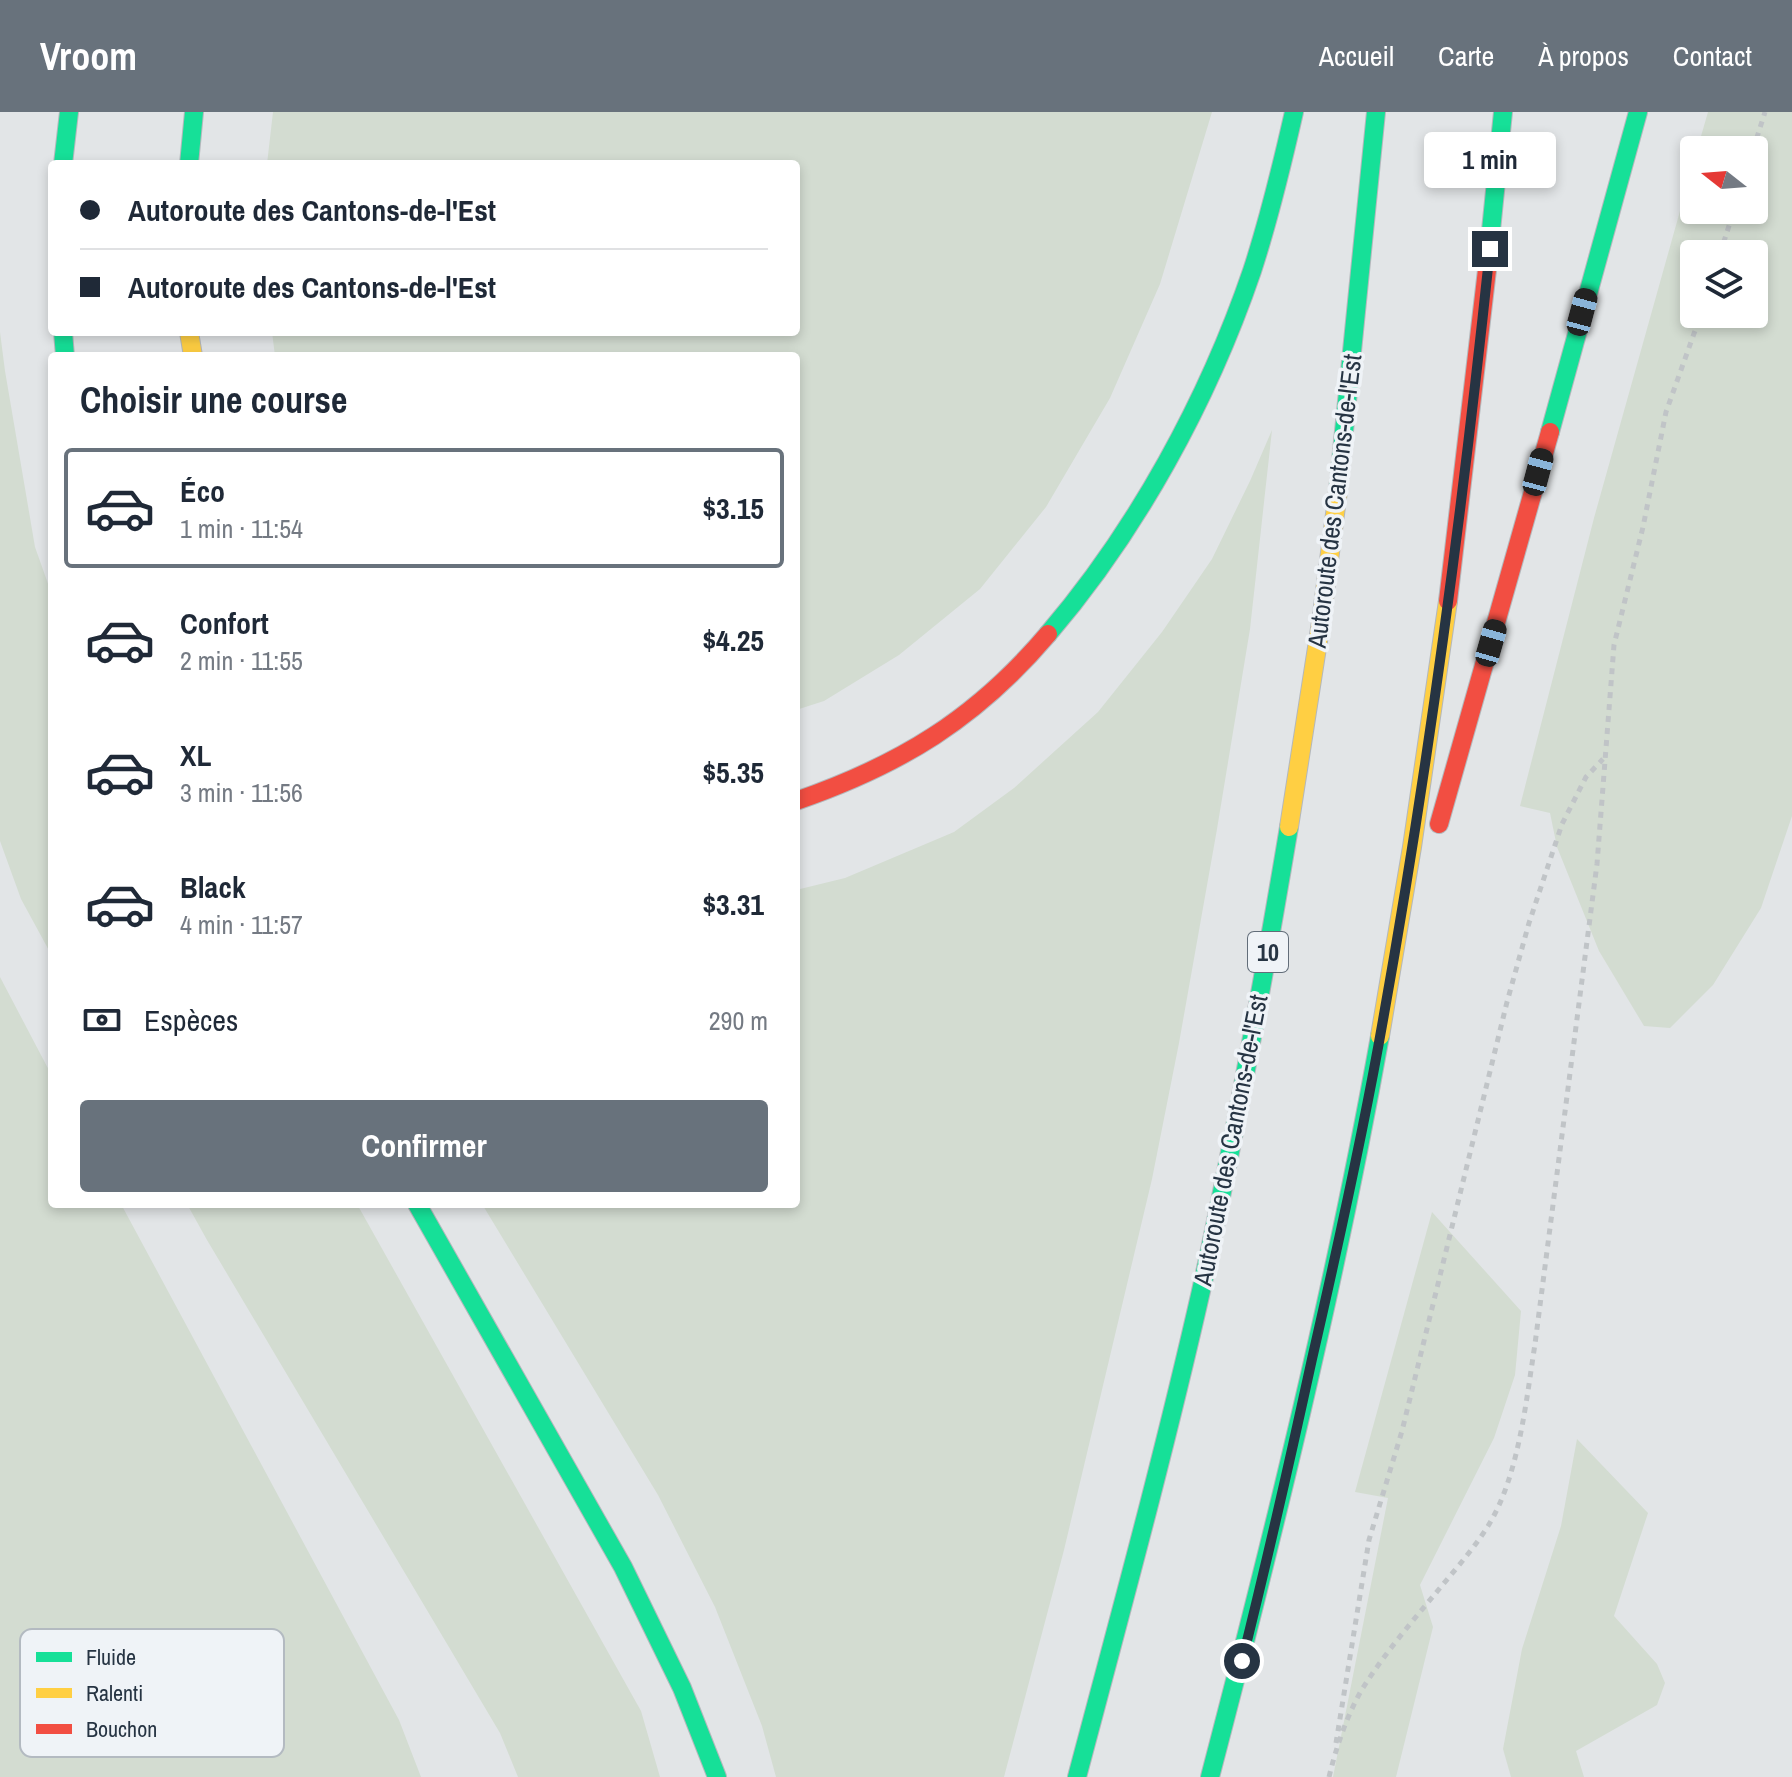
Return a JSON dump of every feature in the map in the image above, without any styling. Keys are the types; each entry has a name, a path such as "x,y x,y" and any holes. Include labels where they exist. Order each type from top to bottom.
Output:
{"highway":[{"path":"63,160 69,112"},
{"path":"189,160 194,112"},
{"path":"800,800 863,777 896,761 960,719 1027,656 1093,577 1164,464 1221,351 1256,257 1294,112"},
{"name":"Autoroute des Cantons-de-l'Est","path":"1077,1777 1134,1563 1200,1291 1271,932 1327,577 1376,112"},
{"path":"1210,1777 1287,1472 1354,1170 1383,1022 1450,599 1475,394 1503,112"},
{"path":"1434,842 1638,112"},
{"path":"1383,1022 1426,872"},
{"path":"419,1208 623,1567 682,1688 717,1777"}],"path":[{"path":"1757,136 1765,112"},
{"path":"1334,1756 1361,1692 1487,1527 1498,1507 1516,1449 1533,1357 1597,864 1610,684 1619,621 1643,527 1666,412 1696,328"},
{"path":"1329,1777 1369,1540 1402,1431 1507,1002 1562,824 1586,777 1605,757"}],"shaded area":[{"path":"273,112 1212,112 1160,284 1110,398 1046,507 980,589 899,655 824,701 800,709 800,352 274,352 272,336 800,336 800,160 267,160"},
{"path":"1708,112 1792,112 1792,816 1761,908 1713,985 1670,1028 1644,1026 1599,951 1557,847 1550,813 1520,806 1594,518 1680,211 1680,224 1768,224 1768,136 1701,136"},
{"path":"0,332 35,547 48,584 48,949 21,899 0,841"},
{"path":"1272,430 1250,629 1179,1043 1152,1179 1064,1550 1004,1777 776,1777 762,1726 715,1607 658,1495 484,1208 800,1208 800,889 845,878 954,832 1014,788 1098,712 1162,632 1212,559"},
{"path":"0,977 48,1068 48,1208 123,1208 399,1720 421,1777 0,1777"},
{"path":"189,1208 359,1208 641,1711 660,1777 518,1777 500,1733"},
{"path":"1432,1212 1521,1311 1515,1375 1494,1438 1420,1585 1433,1627 1396,1777 1333,1777 1388,1498 1355,1492"},
{"path":"1577,1439 1648,1513 1614,1616 1657,1664 1665,1683 1657,1705 1576,1751 1584,1777 1511,1777 1503,1749 1522,1649 1561,1526"}],"traffic: fast":[{"path":"63,160 69,112"},
{"path":"189,160 194,112"},
{"path":"1048,634 1111,552 1167,462 1192,415 1252,271 1294,112"},
{"path":"1338,491 1376,112"},
{"path":"1487,270 1503,112"},
{"path":"1550,432 1638,112"},
{"path":"63,336 65,352"},
{"path":"1077,1777 1157,1474 1201,1291 1248,1059 1289,827"},
{"path":"1210,1777 1302,1408 1380,1036"},
{"path":"419,1208 623,1567 682,1688 717,1777"}],"traffic: slow":[{"path":"190,336 192,352"},
{"path":"1289,827 1338,491"},
{"path":"1380,1036 1412,847 1448,601"}],"traffic: jam":[{"path":"1448,601 1487,270"},
{"path":"1439,824 1550,432"},
{"path":"800,800 869,772 934,736 993,691 1048,634"}],"route":[{"path":"1242,1661 1332,1272 1383,1022 1450,599 1490,249"}]}
